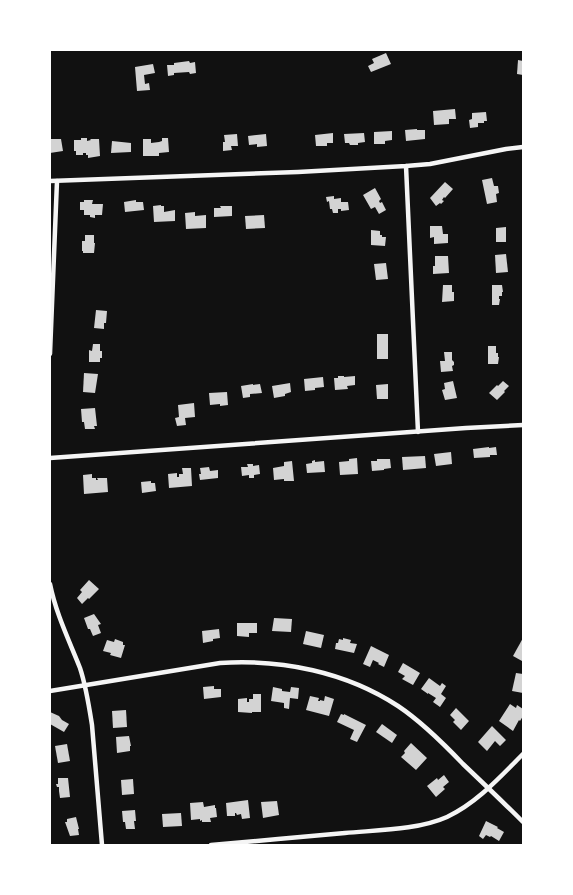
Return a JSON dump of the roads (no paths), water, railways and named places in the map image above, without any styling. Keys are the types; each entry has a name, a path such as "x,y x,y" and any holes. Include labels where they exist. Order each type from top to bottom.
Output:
{"street":[{"path":"50,181 406,166 430,164 523,147"},
{"path":"406,166 418,432"},
{"path":"50,354 57,181"},
{"path":"50,458 523,425"},
{"path":"50,584 56,609 85,686 92,725 102,845"},
{"path":"50,691 227,662 262,662 312,670 359,686 398,706 437,737 523,822"},
{"path":"211,845 382,830 434,822 459,810 488,788 523,754"}]}
